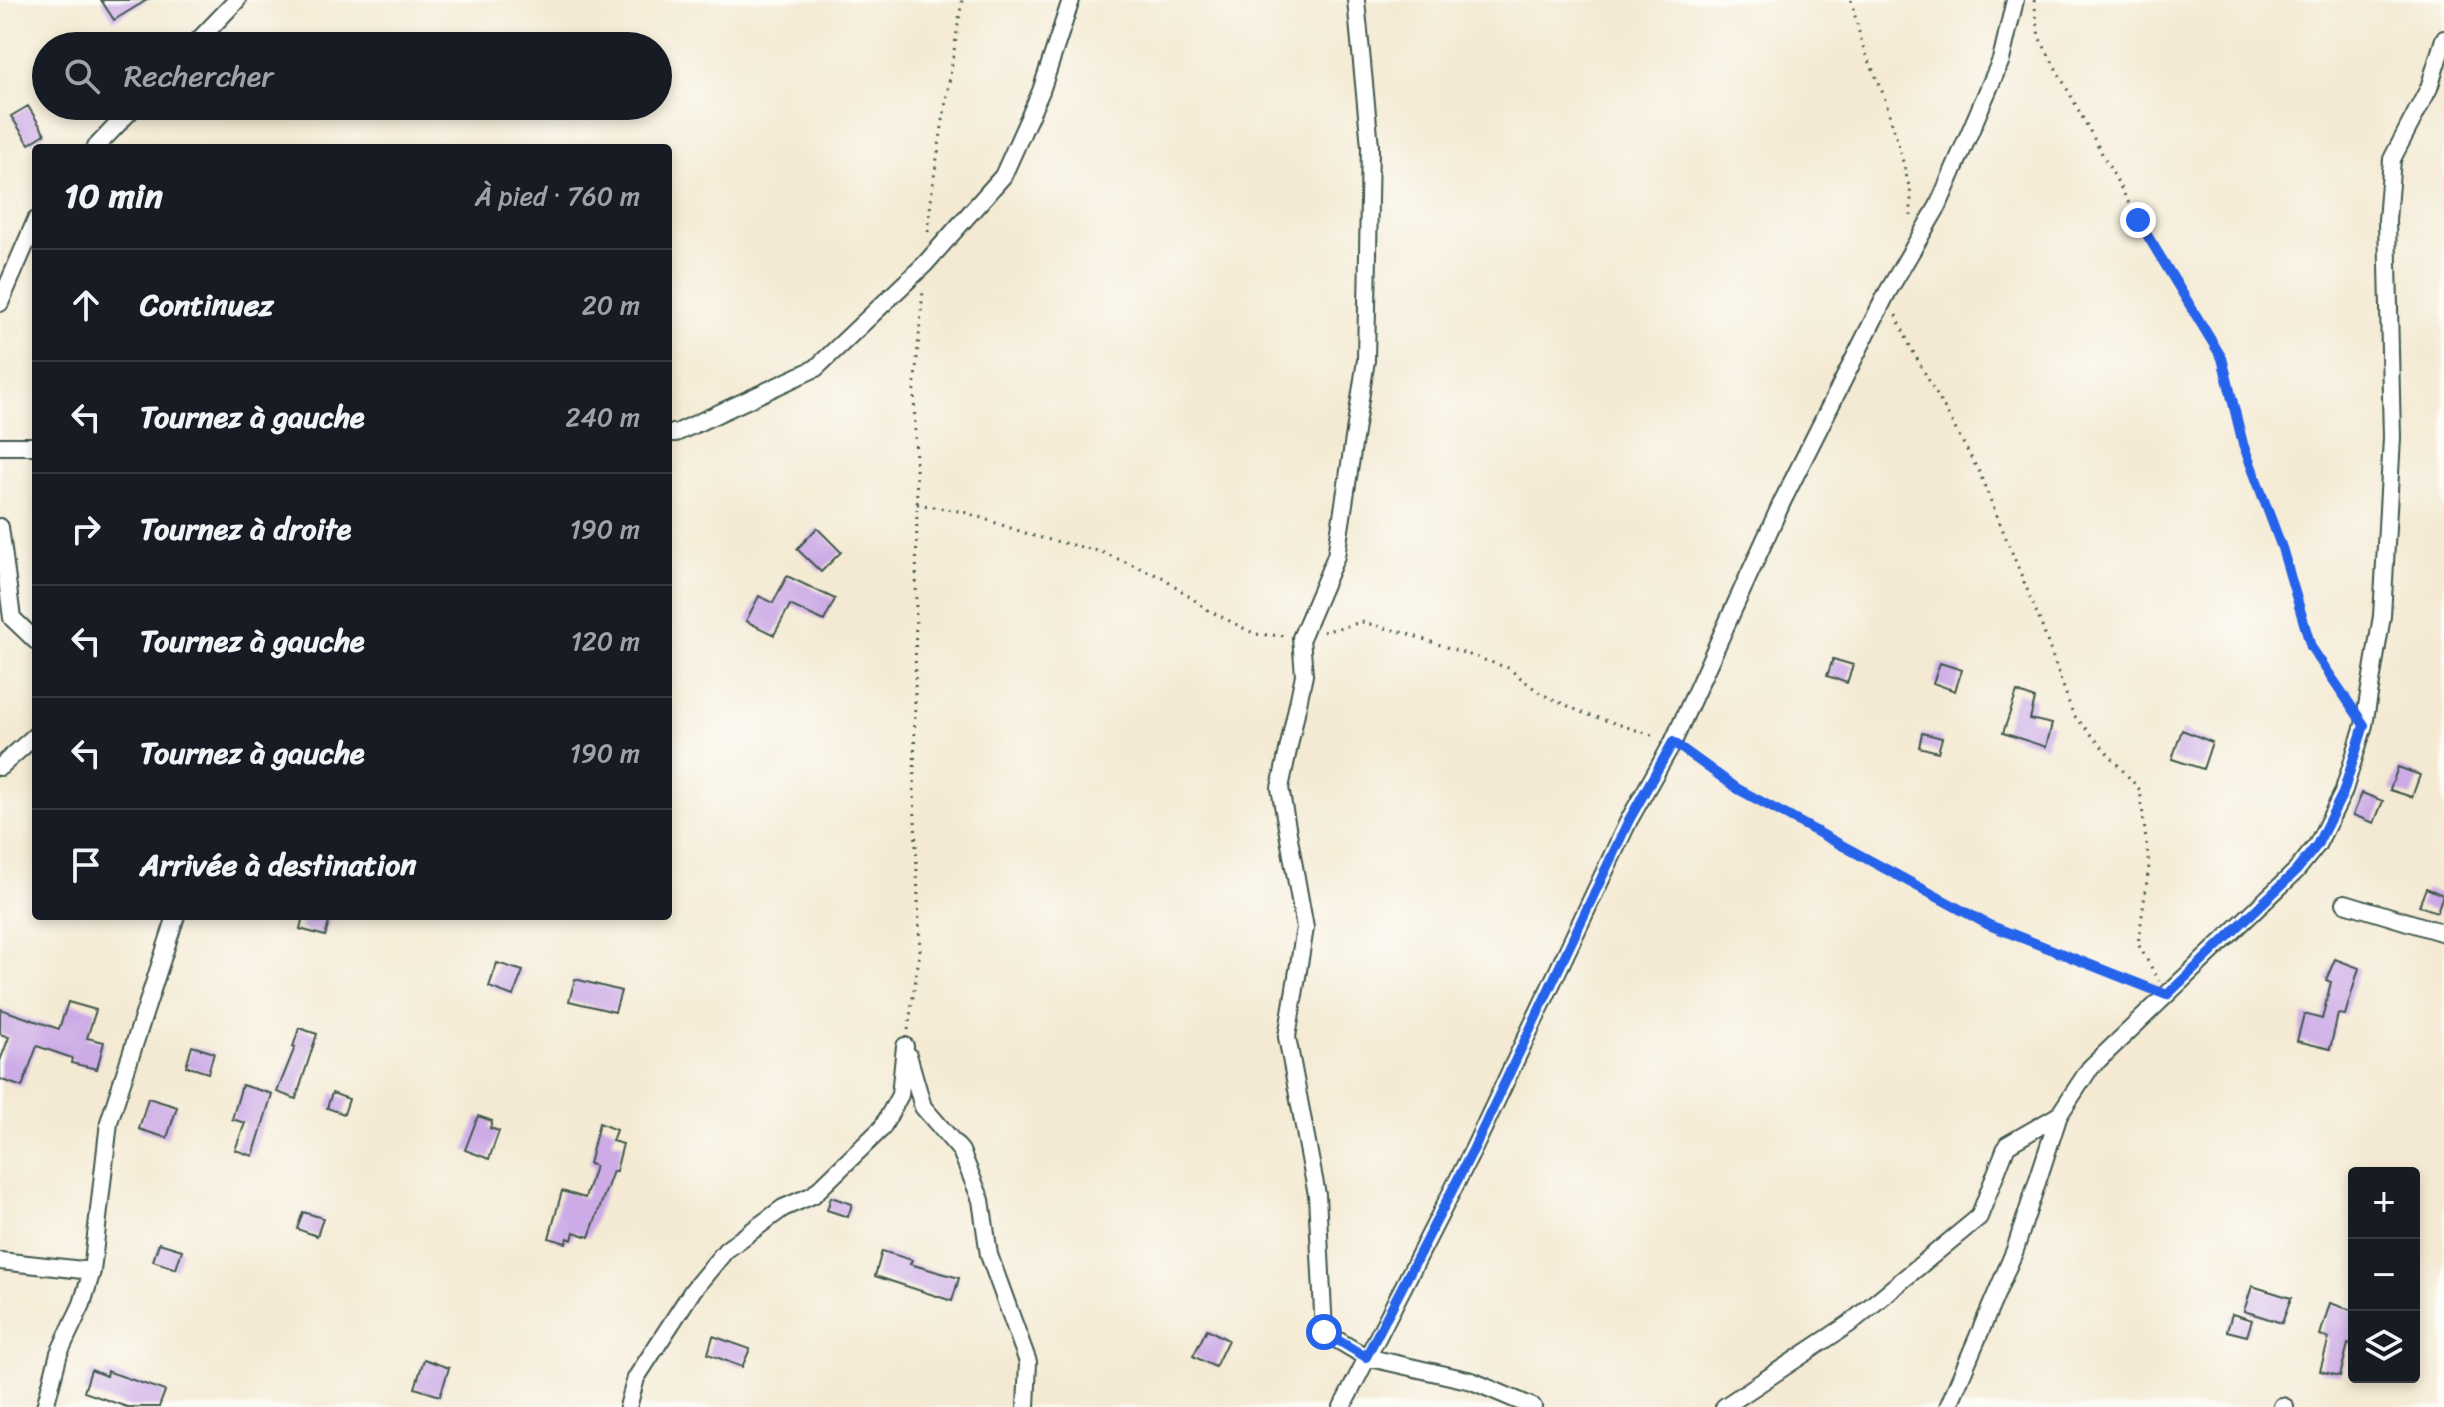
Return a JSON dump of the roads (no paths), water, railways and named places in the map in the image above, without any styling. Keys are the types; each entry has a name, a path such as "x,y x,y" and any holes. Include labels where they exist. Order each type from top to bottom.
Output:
{"street":[{"path":"206,32 237,0"},
{"path":"672,433 816,368 925,264 1003,176 1041,91 1071,0"},
{"path":"1356,0 1370,146 1366,360 1336,556 1301,638 1304,675 1280,788 1305,928 1287,1037 1317,1195 1324,1332 1366,1357 1472,1381 1533,1407"},
{"path":"1342,1407 1474,1148 1629,820 1673,742 1783,500 1887,293 1938,206 2001,60 2015,0"},
{"path":"1948,1407 2015,1250 2059,1115 2090,1068 2296,871 2317,845 2343,793 2364,725 2382,616 2392,438 2387,220 2392,159 2429,88 2444,39"},
{"path":"99,144 122,120"},
{"path":"0,303 32,229"},
{"path":"0,446 32,446"},
{"path":"0,527 12,618 32,637"},
{"path":"0,767 32,739"},
{"path":"2345,903 2444,933"},
{"path":"45,1407 59,1353 82,1304 92,1271 109,1122 175,920"},
{"path":"628,1407 636,1378 693,1290 726,1250 783,1208 813,1195 882,1128 900,1095 905,1046 923,1107 961,1151 981,1200 989,1255 1028,1362 1026,1407"},
{"path":"1724,1407 1849,1324 1979,1217 2007,1145 2059,1115"},
{"path":"0,1261 92,1271"}]}
